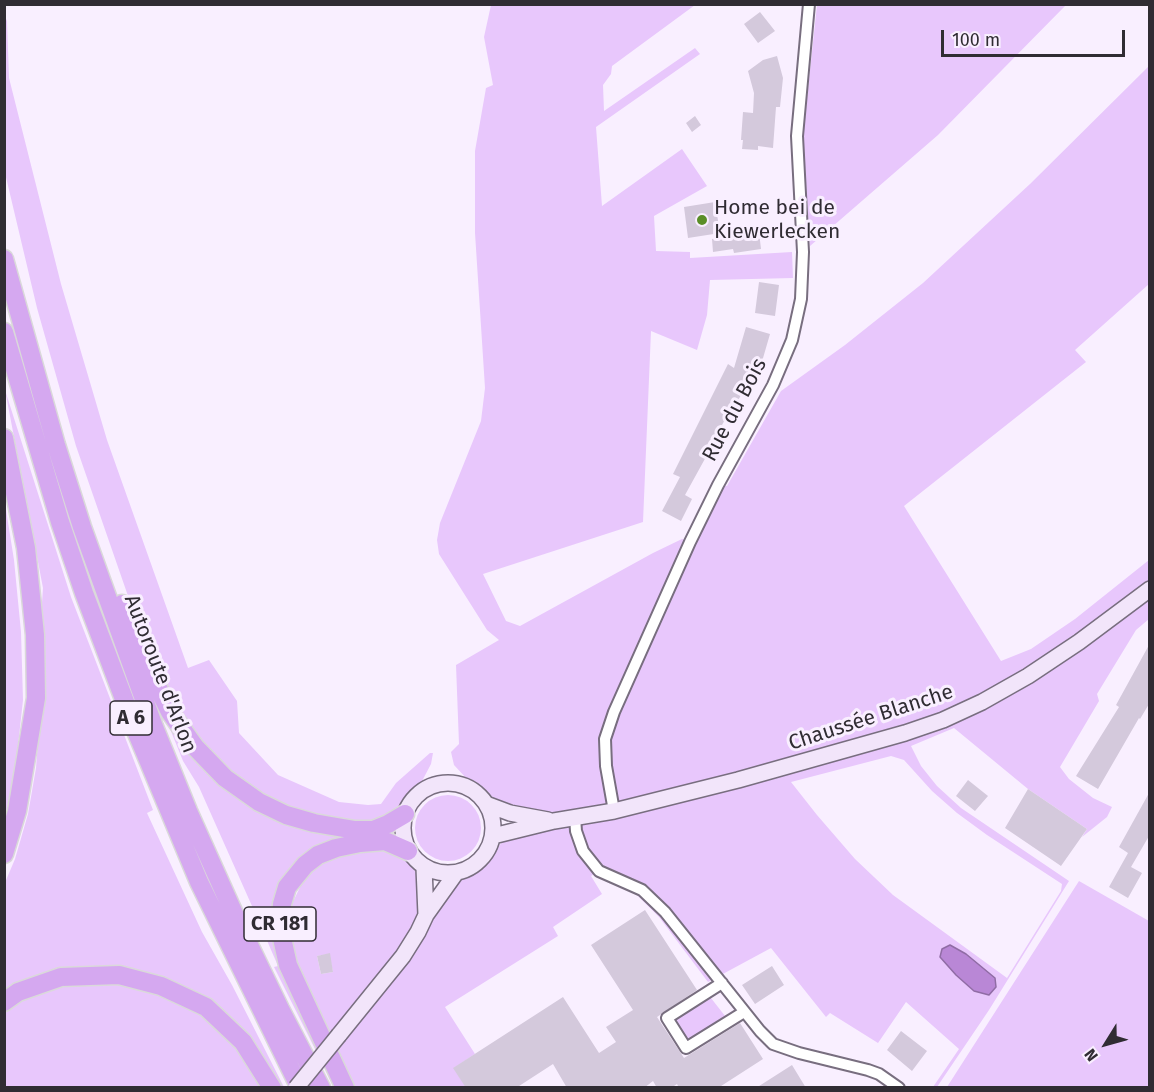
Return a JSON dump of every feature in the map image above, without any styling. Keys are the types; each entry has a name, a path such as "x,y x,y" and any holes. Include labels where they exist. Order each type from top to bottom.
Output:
{"highway":[{"name":"Autoroute d'Arlon","path":"4,259 53,434 82,527 147,708 188,811 270,988 321,1088"},
{"name":"Autoroute d'Arlon","path":"4,332 60,522 132,721 200,882 298,1088"},
{"path":"4,438 27,559 34,636 36,698 17,811 4,854"},
{"name":"A 6","path":"82,527 105,561 146,664 170,712 195,747 225,778 259,802 286,815 314,823 355,830 373,830 405,814"},
{"name":"CR 181","path":"345,1088 288,965 280,929 282,904 287,887 300,870 318,855 336,848 385,841 408,851"},
{"path":"4,1002 18,992 61,977 118,975 161,986 206,1007 243,1041 272,1088"}],"main road":[{"name":"Chaussée Blanche","path":"493,836 554,821 614,811 822,757 905,734 943,720 982,702 1028,676 1079,642 1149,589"},
{"path":"456,783 478,794 486,804 494,825 493,836 489,849 480,861 469,869 456,873 434,872 424,867 408,851 402,826 411,802 420,792 431,786 456,783"},
{"path":"486,804 510,813 554,821"},
{"path":"424,867 426,915"},
{"path":"298,1088 403,956 426,915 456,873"}],"street":[{"name":"Rue du Bois","path":"614,811 606,765 605,739 614,712 690,542 718,485 773,385 792,340 801,299 802,252 797,136 809,4"},
{"path":"575,817 576,831 583,851 599,871 642,890 665,912 744,1012 773,1044 799,1053 868,1070 879,1074 899,1088"},
{"path":"722,983 667,1018 686,1048 744,1012"}],"shaded area":[{"path":"817,4 1066,5 938,135 810,246 803,136"},
{"path":"491,5 695,5 612,66 611,74 603,85 604,111 695,48 700,54 596,127 602,206 682,149 707,186 654,216 656,251 690,252 690,258 792,252 793,278 710,280 707,315 697,350 651,331 643,522 483,574 506,621 520,626 653,553 682,539 690,541 718,485 727,486 781,391 845,345 923,283 1030,184 1149,66 1149,284 1075,350 1086,362 904,506 1001,661 1031,649 1075,619 1149,560 1149,619 1136,630 1097,694 1099,701 1060,767 1069,779 1093,798 1112,807 1107,817 1082,837 1087,829 1028,789 954,728 911,746 921,766 937,786 961,808 1069,881 989,1010 937,1087 933,1087 959,1049 906,1002 878,1043 830,1013 826,1017 771,948 708,982 659,917 637,895 617,885 617,877 599,871 591,876 602,894 553,927 558,936 445,1007 475,1054 454,1068 466,1087 354,1087 296,961 288,928 290,908 310,872 323,863 339,855 386,847 402,854 413,866 418,878 425,914 453,884 479,871 511,832 552,822 493,802 482,787 467,779 454,765 451,752 459,744 456,665 499,640 487,630 439,554 437,540 440,523 481,421 485,388 475,233 475,151 486,88 493,85 484,37","holes":["891,756 904,760 932,791 957,813 1062,884 1061,891 1007,978 893,895 855,859 791,782","329,954 333,972 321,974 317,956"]},
{"path":"4,14 7,21 9,78 61,284 107,440 188,668 209,660 237,701 239,733 278,775 339,802 381,804 396,783 430,753 433,753 431,764 421,783 386,820 357,824 316,816 289,808 238,780 199,740 178,711 144,642 76,446 37,308 5,173"},
{"path":"5,390 71,597 153,810 147,813 202,932 284,1087 278,1087 246,1037 120,968 5,993 4,885 15,859 28,814 36,768 41,701 40,631 43,588"},
{"path":"4,497 14,560 21,632 23,700 16,764 4,823"},
{"path":"164,714 222,782 361,837 332,841 276,902 329,1067 325,1069 274,967 278,966 256,915 199,787 183,761"},
{"path":"448,795 460,798 471,805 478,816 481,828 478,840 471,851 460,858 448,861 436,858 425,851 418,840 415,828 418,816 425,805 436,798"},
{"path":"1079,881 1149,921 1149,1087 947,1087"},
{"path":"950,945 966,954 995,978 996,987 989,995 974,991 940,957 942,949"},
{"path":"105,982 164,995 199,1013 230,1040 264,1087 5,1087 4,1009 27,997 64,986"},
{"path":"707,993 729,1021 686,1048 667,1018"}],"building":[{"path":"760,12 775,31 758,43 744,24"},
{"path":"777,56 783,78 780,107 776,107 773,148 758,146 758,150 742,149 743,112 753,113 754,93 748,71 763,60"},
{"path":"695,116 701,125 692,132 686,123"},
{"name":"Home bei de Kiewerlecken","path":"715,202 720,233 688,238 684,207"},
{"path":"759,232 761,249 734,253 733,249 713,252 712,239"},
{"path":"759,282 779,285 775,316 755,313"},
{"path":"746,327 770,334 761,365 758,364 735,406 733,405 722,425 726,428 716,448 712,446 685,495 692,499 681,521 662,511 680,477 673,474 728,364 734,368"},
{"path":"1149,645 1149,704 1098,789 1076,776 1119,707 1116,705"},
{"path":"968,780 988,796 975,811 956,796"},
{"path":"1028,789 1087,829 1061,866 1005,828"},
{"path":"1149,793 1149,836 1131,867 1142,873 1128,898 1109,887 1128,853 1119,847"},
{"path":"645,910 697,990 657,1017 684,1058 740,1023 763,1059 718,1088 679,1088 677,1084 671,1088 657,1088 653,1081 644,1088 567,1088 553,1064 516,1088 466,1088 453,1068 563,997 599,1053 616,1042 606,1027 633,1010 591,945"},
{"path":"330,953 333,972 321,974 317,956"},
{"path":"772,966 784,985 755,1004 742,985"},
{"path":"901,1031 927,1051 912,1071 887,1050"},
{"path":"792,1065 806,1088 756,1088"}],"place":[{"name":"Home bei de Kiewerlecken","path":"702,220"}]}
